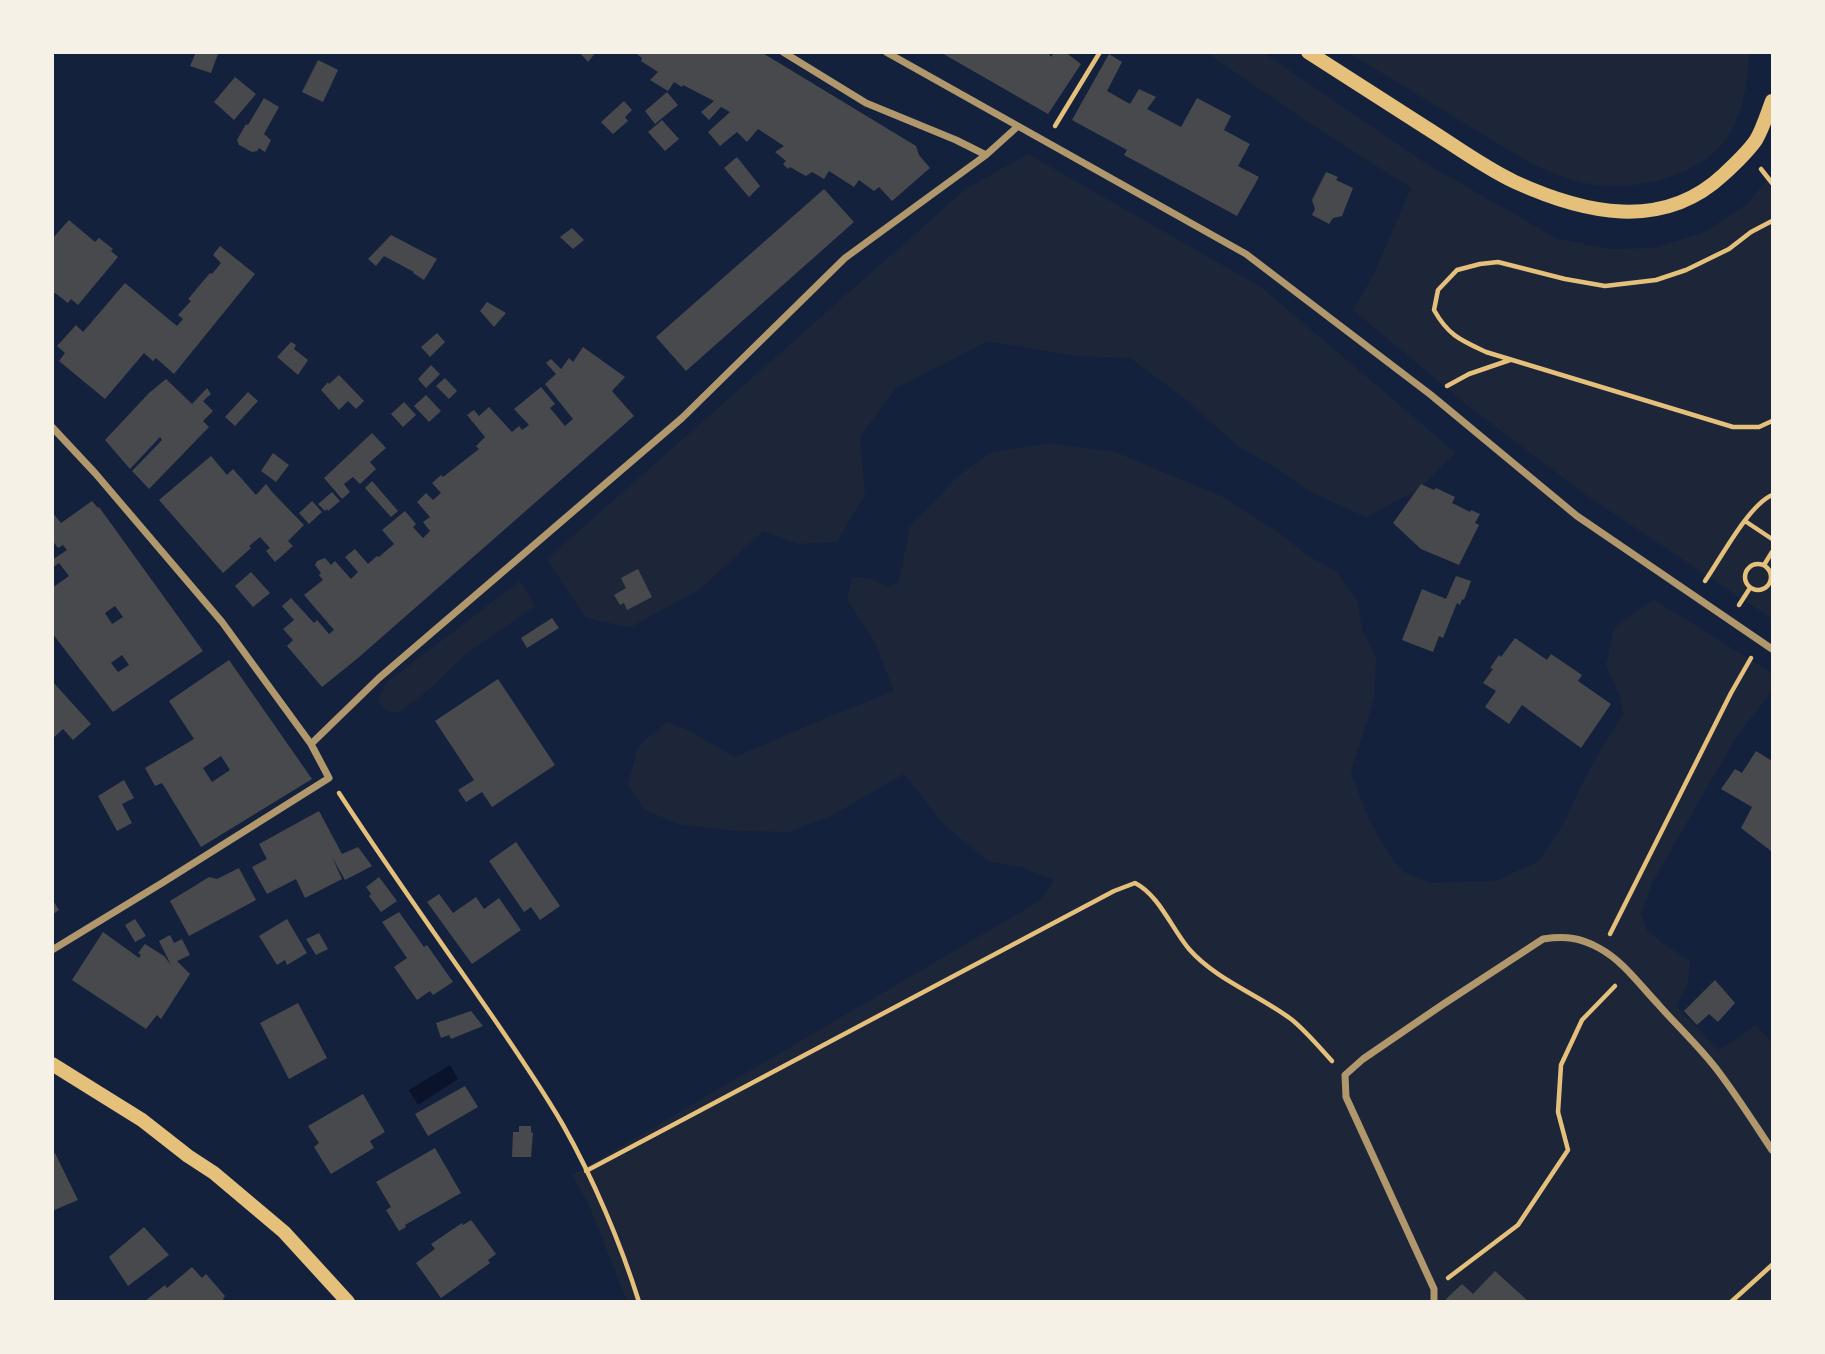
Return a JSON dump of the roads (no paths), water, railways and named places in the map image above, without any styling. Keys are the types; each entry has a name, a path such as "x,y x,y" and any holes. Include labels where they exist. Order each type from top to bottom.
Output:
{"main road":[{"path":"1308,52 1513,181 1570,204 1607,211 1651,210 1695,196 1743,156 1756,139 1773,101"},
{"path":"52,1064 142,1120 214,1173 284,1232 348,1301"}],"street":[{"path":"783,52 866,103 986,155"},
{"path":"886,52 1246,254 1431,395 1577,516 1773,649"},
{"path":"311,744 379,678 682,418 845,258 986,155 1017,127"},
{"path":"52,427 222,622 311,744 329,778 52,950"},
{"path":"1434,1301 1434,1289 1346,1097 1345,1075 1363,1059 1543,939 1562,936 1575,938 1600,948 1625,968 1717,1070 1773,1150"}]}
